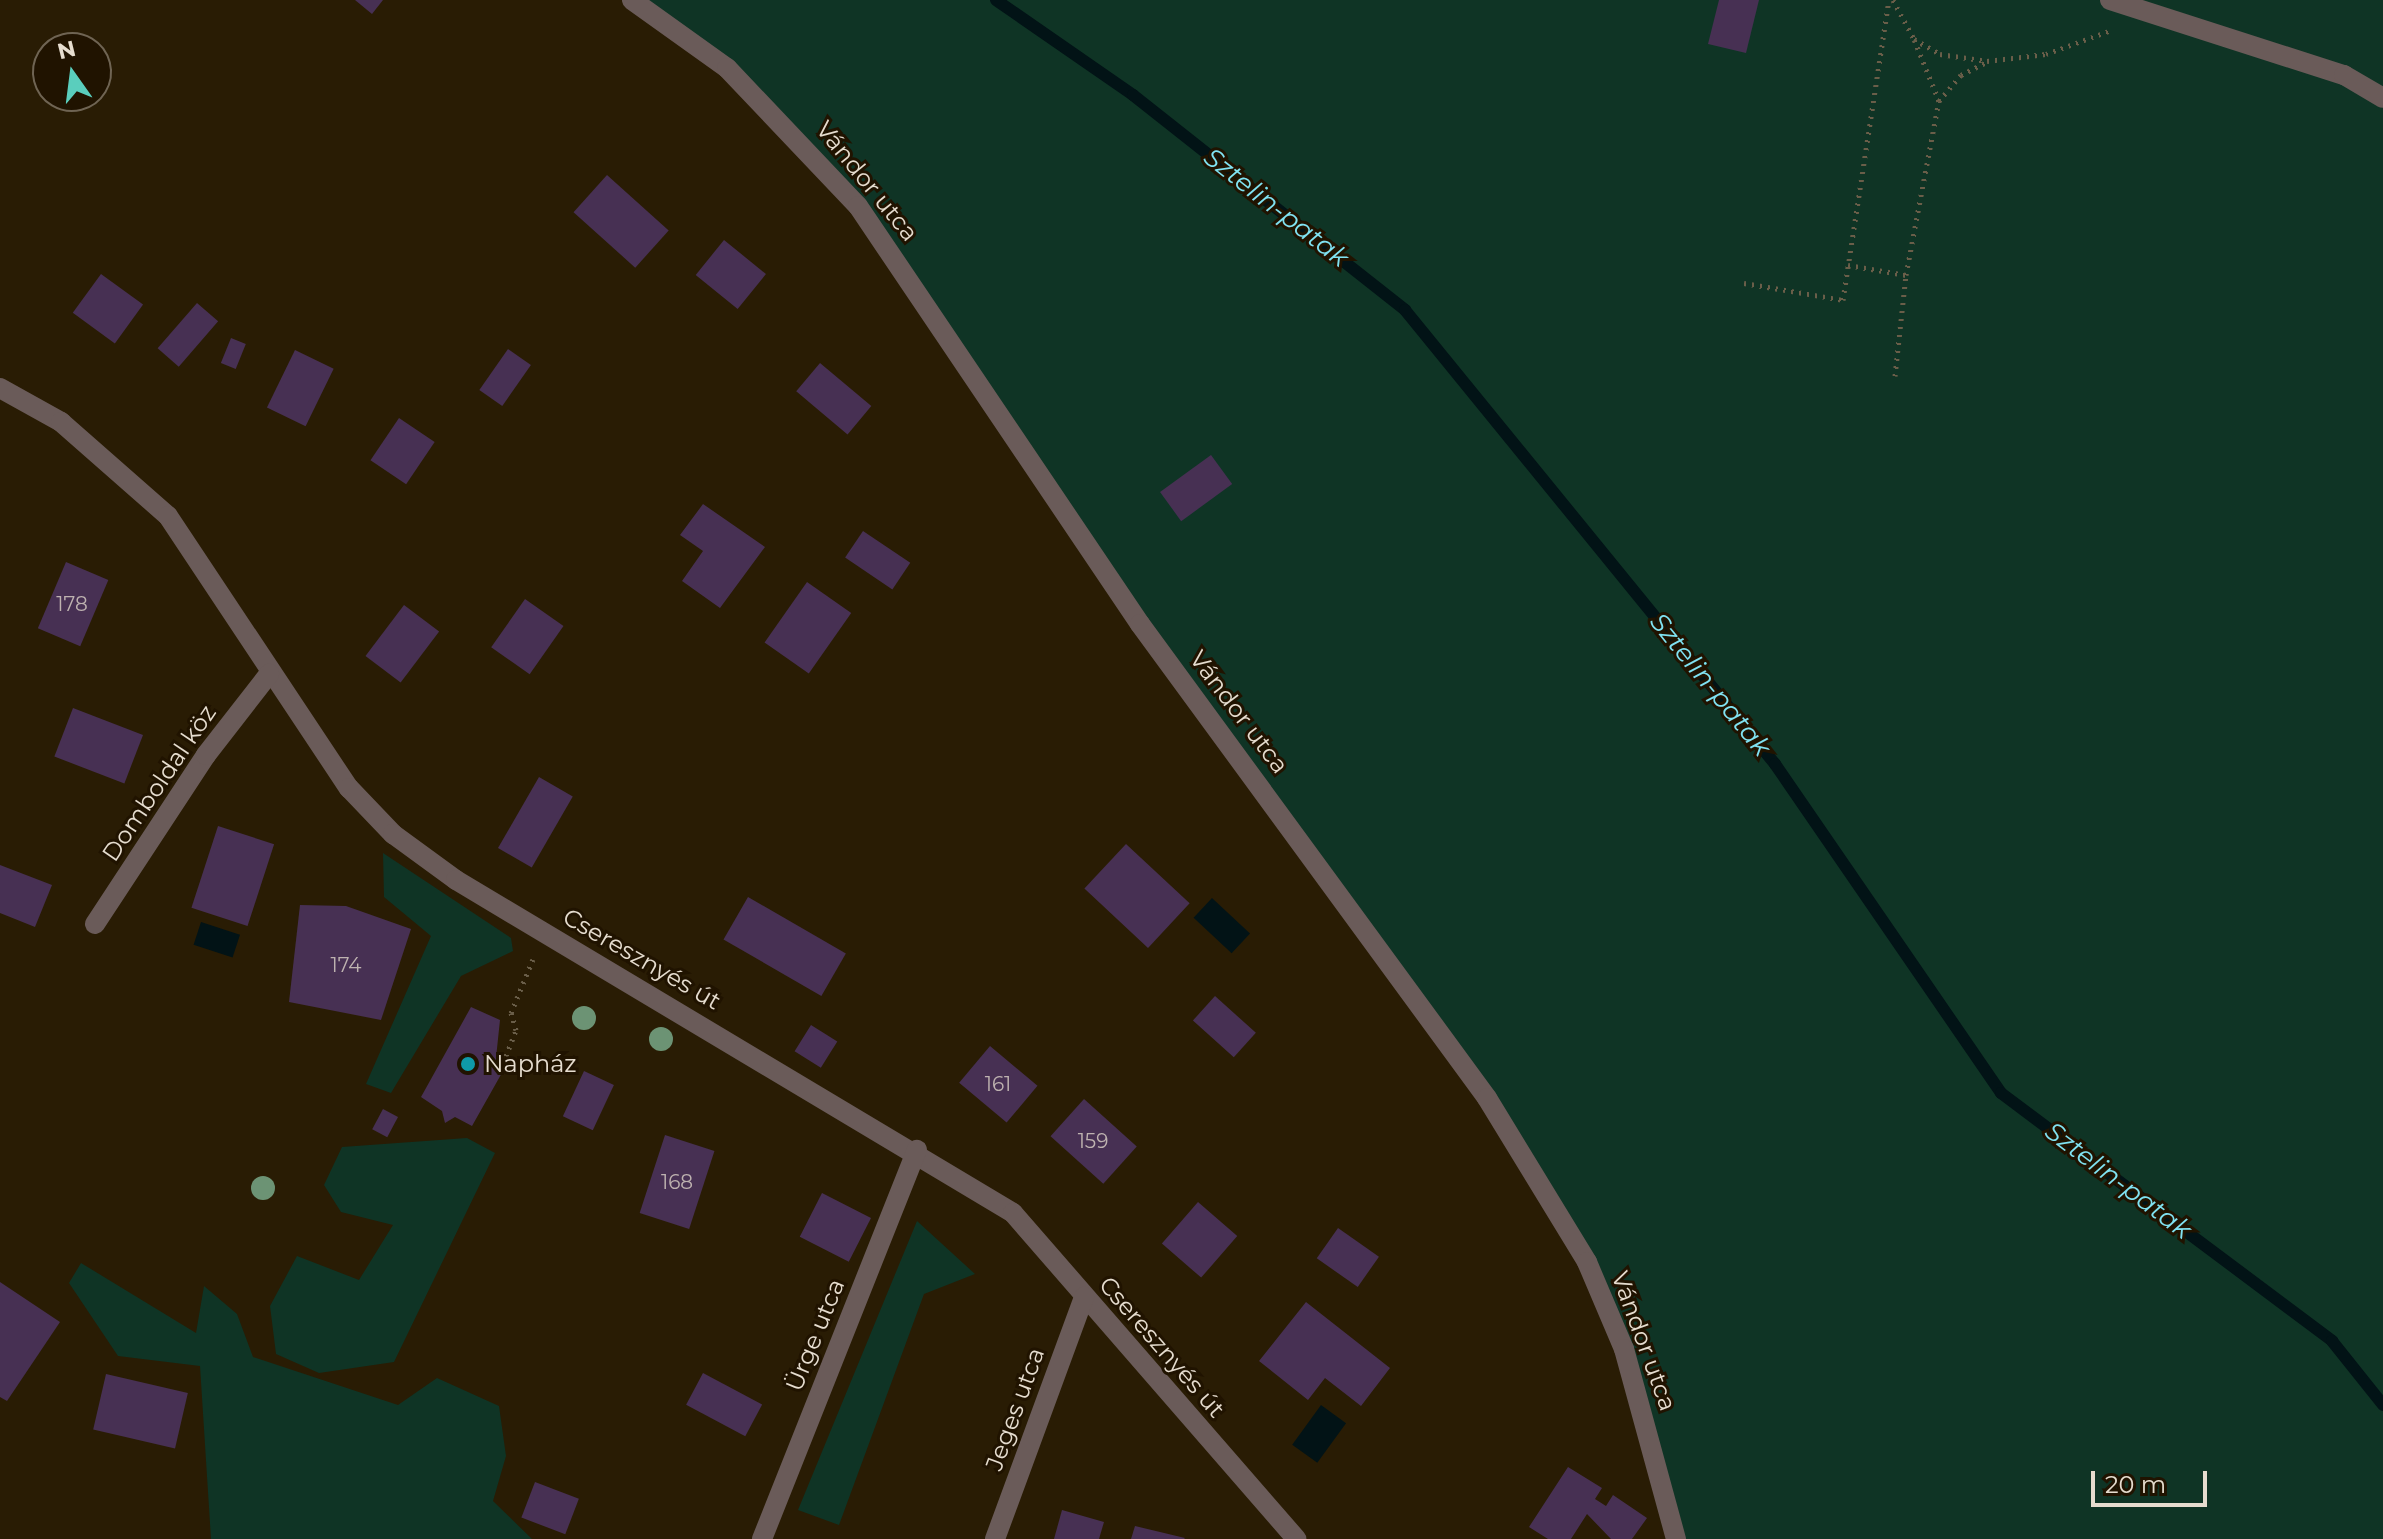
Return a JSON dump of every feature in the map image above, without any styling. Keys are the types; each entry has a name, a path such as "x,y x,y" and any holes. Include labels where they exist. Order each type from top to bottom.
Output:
{"street":[{"name":"Vándor utca","path":"632,0 727,68 858,206 1140,624 1487,1098 1587,1262 1624,1349 1676,1539"},
{"path":"2110,0 2344,75 2383,98"},
{"name":"Cseresznyés út","path":"0,388 61,422 168,516 269,674 349,788 393,834 547,933 917,1150 1013,1213 1296,1539"},
{"name":"Domboldal köz","path":"95,924 206,755 269,674"},
{"name":"Ürge utca","path":"762,1539 917,1150"},
{"name":"Jeges utca","path":"995,1539 1084,1297"}],"path":[{"path":"1891,0 1914,39 1939,101"},
{"path":"1744,283 1843,300 1891,0"},
{"path":"1895,376 1906,275 1939,101 1961,75 1987,61 2098,38 2140,12"},
{"path":"1914,39 1940,54 1987,61"},
{"path":"1848,265 1906,275"},
{"path":"506,1056 516,1030 511,1013 547,933"}],"green space":[{"path":"632,0 2383,0 2383,1539 1676,1539 1624,1349 1487,1098 794,131"},
{"path":"383,853 511,938 513,951 461,976 391,1093 366,1084 431,936 384,897"},
{"path":"467,1138 495,1153 394,1362 319,1373 276,1354 270,1306 297,1256 359,1280 393,1225 341,1212 324,1185 342,1147"},
{"path":"917,1221 975,1274 924,1294 839,1525 798,1510"},
{"path":"81,1263 196,1333 204,1286 237,1314 253,1357 398,1405 437,1378 499,1406 506,1456 493,1501 532,1539 211,1539 200,1366 118,1356 69,1283"}],"shaded area":[{"path":"1212,898 1250,933 1232,953 1194,918"},
{"path":"201,922 240,935 233,957 194,945"},
{"path":"1321,1405 1346,1423 1317,1463 1292,1445"}],"building":[{"path":"355,0 383,0 372,14"},
{"path":"1719,0 1759,0 1746,53 1708,44"},
{"path":"607,175 669,231 635,268 574,212"},
{"path":"724,240 766,274 738,309 696,275"},
{"path":"101,274 143,305 115,343 73,313"},
{"path":"197,303 218,321 179,367 158,348"},
{"path":"231,338 246,344 236,369 221,363"},
{"path":"508,349 531,365 502,406 479,390"},
{"path":"295,350 334,369 306,426 267,408"},
{"path":"820,363 871,406 848,434 796,391"},
{"path":"399,418 435,442 406,484 370,460"},
{"path":"1211,455 1232,484 1181,521 1160,492"},
{"path":"703,504 765,547 720,608 682,581 703,551 680,535"},
{"path":"863,531 910,563 892,589 845,558"},
{"path":"66,562 108,580 80,646 38,628"},
{"path":"807,582 851,613 809,674 765,643"},
{"path":"525,599 564,626 530,674 491,647"},
{"path":"404,605 439,631 401,683 365,656"},
{"path":"73,708 143,735 124,783 54,757"},
{"path":"539,777 573,796 532,868 498,848"},
{"path":"218,826 274,844 248,926 191,908"},
{"path":"1126,844 1190,903 1148,948 1084,889"},
{"path":"0,865 52,885 35,927 0,913"},
{"path":"748,897 846,953 821,996 724,939"},
{"path":"300,905 346,906 411,929 381,1020 289,1002"},
{"path":"1215,996 1256,1033 1234,1057 1193,1021"},
{"name":"Napház","path":"471,1007 500,1020 496,1058 503,1071 472,1126 455,1117 445,1123 442,1111 421,1097"},
{"path":"811,1025 837,1041 821,1068 795,1051"},
{"path":"990,1046 1037,1086 1007,1123 959,1083"},
{"path":"584,1071 614,1085 593,1130 563,1116"},
{"path":"1084,1099 1137,1147 1103,1184 1051,1136"},
{"path":"383,1109 398,1117 387,1137 372,1129"},
{"path":"665,1135 714,1151 689,1229 640,1213"},
{"path":"822,1193 871,1218 849,1262 800,1237"},
{"path":"1198,1202 1237,1236 1201,1278 1162,1244"},
{"path":"1338,1228 1379,1257 1358,1287 1317,1258"},
{"path":"0,1282 60,1322 7,1401 0,1397"},
{"path":"1306,1302 1390,1368 1361,1406 1325,1378 1308,1400 1259,1361"},
{"path":"703,1373 762,1404 745,1436 686,1405"},
{"path":"106,1374 188,1393 175,1448 93,1430"},
{"path":"1568,1467 1602,1488 1595,1499 1606,1506 1613,1495 1647,1518 1632,1539 1611,1539 1587,1514 1571,1539 1548,1539 1529,1527"},
{"path":"535,1482 579,1499 565,1534 521,1517"},
{"path":"1062,1510 1104,1522 1099,1539 1054,1539"},
{"path":"1135,1526 1185,1538 1131,1539"}],"waterway":[{"name":"Sztelin-patak","path":"996,0 1133,95 1405,310 1775,764 2001,1093 2332,1341 2383,1405"}],"place":[{"name":"Napház","path":"468,1064"}]}
